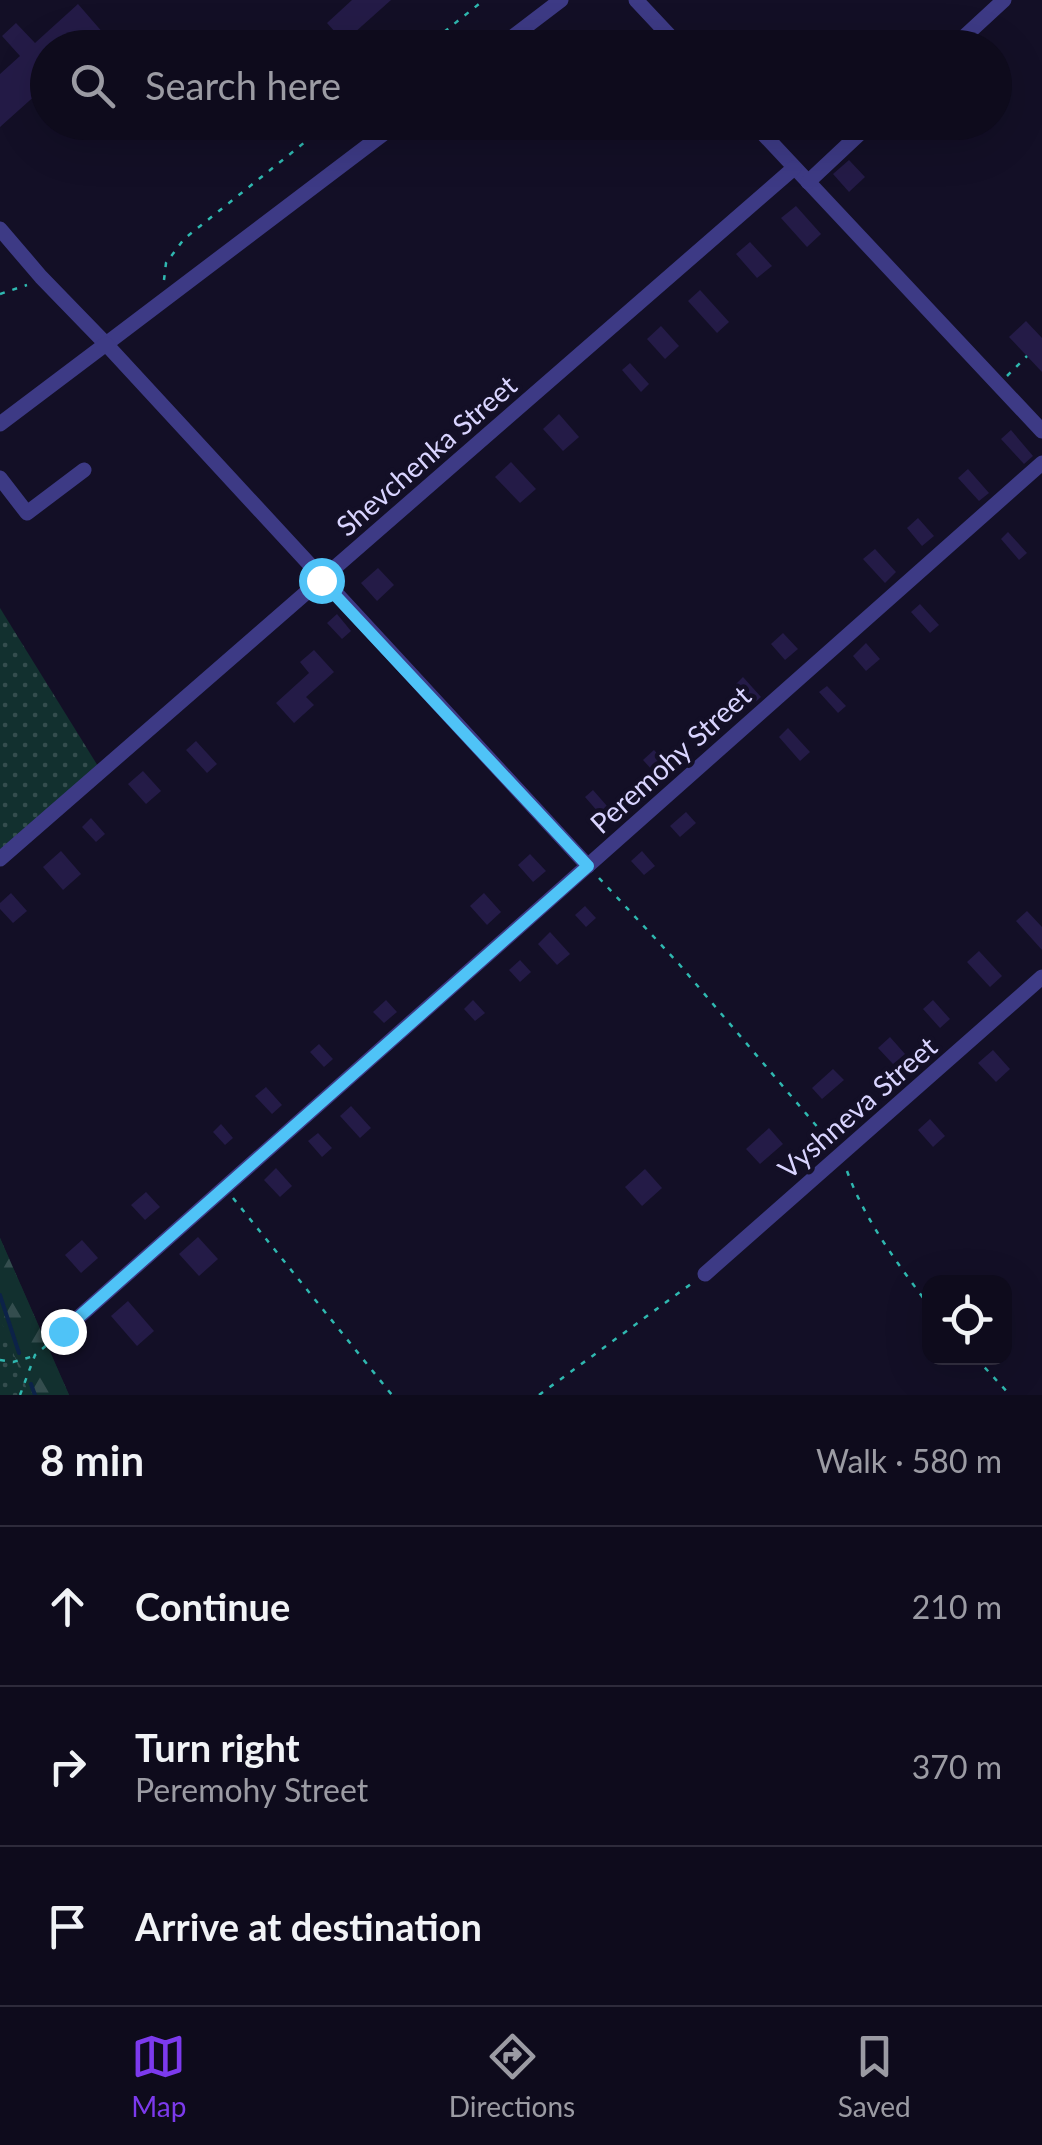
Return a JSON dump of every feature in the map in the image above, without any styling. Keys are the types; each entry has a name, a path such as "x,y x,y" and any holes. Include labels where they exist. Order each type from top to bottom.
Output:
{"street":[{"path":"522,30 561,0"},
{"path":"636,0 664,30"},
{"path":"972,30 1004,0"},
{"path":"0,424 375,140"},
{"path":"768,140 1042,431"},
{"path":"808,182 853,140"},
{"name":"Shevchenka Street","path":"0,859 794,168"},
{"path":"0,229 588,866"},
{"name":"Peremohy Street","path":"63,1331 1042,463"},
{"path":"0,478 26,513 84,470"},
{"name":"Vyshneva Street","path":"705,1274 1042,977"}],"path":[{"path":"446,30 484,0"},
{"path":"162,301 166,264 184,239 308,140"},
{"path":"0,294 41,277"},
{"path":"998,384 1028,356"},
{"path":"588,866 679,964 840,1154 856,1197 922,1296"},
{"path":"225,1187 392,1395"},
{"path":"539,1395 705,1274"},
{"path":"0,1360 13,1362 35,1356 63,1331"},
{"path":"20,1395 35,1356"},
{"path":"982,1365 1010,1395"}],"green space":[{"path":"0,608 101,771 0,859"},
{"path":"0,1238 69,1395 0,1395"},
{"path":"0,1238 69,1395 29,1395 0,1318"}],"building":[{"path":"352,0 391,0 357,30 333,30 327,23"},
{"path":"78,4 101,30 49,30"},
{"path":"16,23 30,38 30,100 0,127 0,74 20,56 2,36"},
{"path":"849,160 865,177 849,192 833,174"},
{"path":"796,206 821,234 807,247 781,218"},
{"path":"750,242 772,266 757,278 736,254"},
{"path":"700,290 729,322 717,333 688,301"},
{"path":"1026,321 1042,338 1042,372 1009,337"},
{"path":"661,326 679,346 665,359 647,339"},
{"path":"630,363 649,384 641,392 622,370"},
{"path":"559,414 579,437 563,451 543,429"},
{"path":"1011,430 1033,456 1024,464 1001,439"},
{"path":"511,462 536,489 520,503 495,477"},
{"path":"968,469 989,493 979,501 958,478"},
{"path":"918,518 934,536 922,546 907,528"},
{"path":"1008,532 1027,553 1019,560 1001,539"},
{"path":"875,549 896,572 885,583 863,559"},
{"path":"378,568 394,585 377,601 361,583"},
{"path":"920,604 939,625 930,633 911,612"},
{"path":"337,614 351,631 342,639 327,623"},
{"path":"783,633 798,649 785,660 771,644"},
{"path":"866,643 880,659 866,671 853,656"},
{"path":"314,650 334,672 306,697 314,705 294,723 276,703 309,673 300,662"},
{"path":"743,677 761,697 751,706 733,687"},
{"path":"827,686 846,706 838,713 819,692"},
{"path":"698,720 714,737 705,745 689,727"},
{"path":"788,728 810,752 800,761 779,737"},
{"path":"196,741 217,764 207,773 186,750"},
{"path":"654,750 674,773 664,783 643,760"},
{"path":"143,771 161,791 146,804 128,784"},
{"path":"593,790 607,806 599,813 585,797"},
{"path":"686,812 696,823 680,837 670,826"},
{"path":"91,818 105,834 96,842 82,827"},
{"path":"61,851 81,874 63,890 43,867"},
{"path":"642,851 655,866 644,875 631,861"},
{"path":"530,854 546,871 533,882 518,865"},
{"path":"11,893 27,911 13,923 0,909 0,903"},
{"path":"484,893 501,912 487,925 470,906"},
{"path":"585,906 596,918 586,927 575,915"},
{"path":"1027,911 1042,927 1042,950 1016,921"},
{"path":"550,932 570,954 557,965 538,944"},
{"path":"979,951 1002,976 990,987 967,962"},
{"path":"520,960 531,972 520,982 509,970"},
{"path":"386,1000 397,1012 384,1023 373,1012"},
{"path":"473,1000 485,1013 475,1021 464,1009"},
{"path":"933,1000 950,1019 940,1028 923,1009"},
{"path":"890,1037 905,1054 893,1064 878,1048"},
{"path":"319,1044 333,1059 324,1067 310,1052"},
{"path":"993,1050 1010,1069 996,1082 978,1063"},
{"path":"833,1069 844,1080 822,1099 812,1088"},
{"path":"266,1087 282,1105 272,1114 255,1096"},
{"path":"351,1106 371,1128 360,1138 340,1116"},
{"path":"930,1119 945,1136 933,1147 918,1130"},
{"path":"221,1124 233,1138 225,1145 213,1132"},
{"path":"769,1128 783,1144 760,1164 746,1149"},
{"path":"318,1133 332,1148 322,1157 308,1141"},
{"path":"276,1168 292,1186 280,1197 264,1180"},
{"path":"645,1169 662,1188 642,1206 625,1187"},
{"path":"146,1192 160,1207 145,1220 131,1205"},
{"path":"198,1237 218,1259 199,1276 179,1254"},
{"path":"82,1240 98,1258 81,1273 65,1255"},
{"path":"128,1301 154,1331 137,1346 111,1316"}],"waterway":[{"path":"0,1295 19,1353"},
{"path":"31,1384 35,1395"}],"route":[{"path":"63,1331 588,866 321,580"}]}
